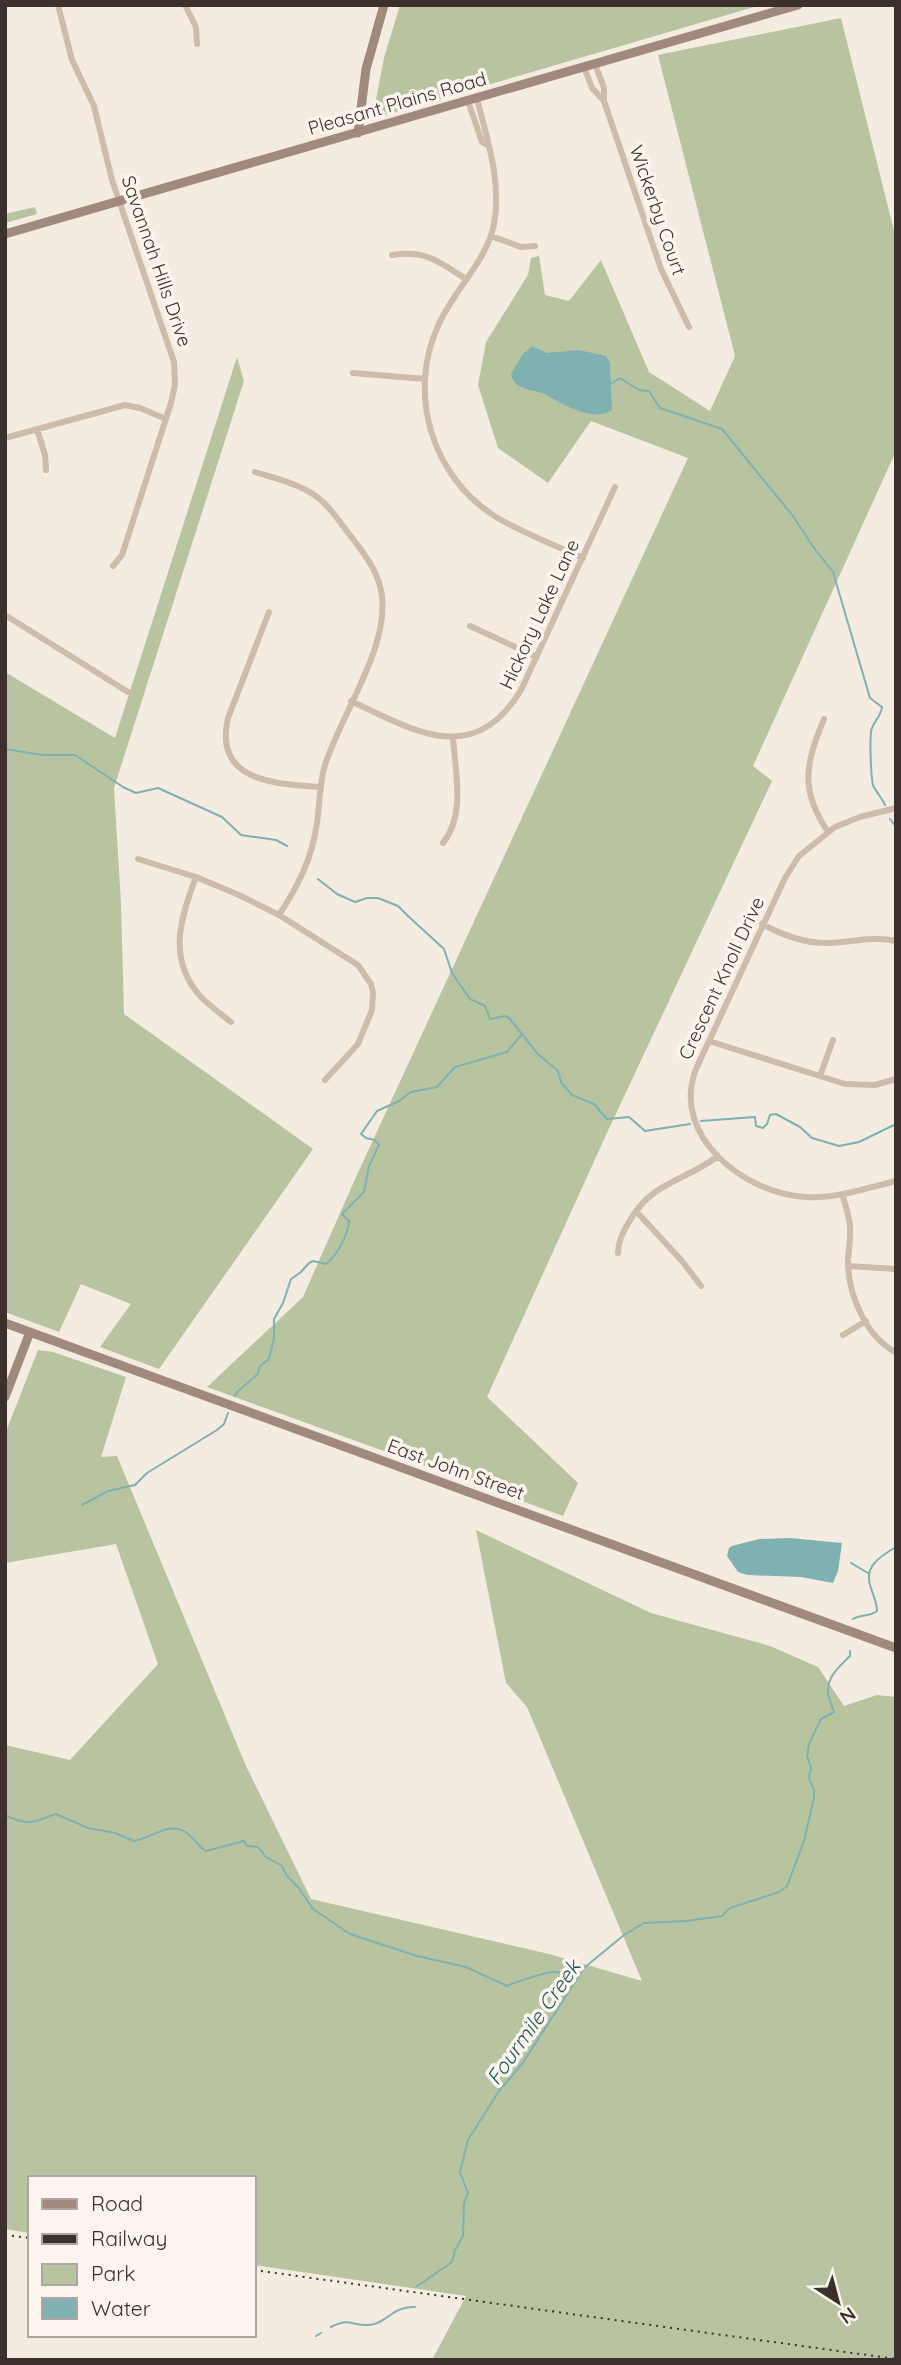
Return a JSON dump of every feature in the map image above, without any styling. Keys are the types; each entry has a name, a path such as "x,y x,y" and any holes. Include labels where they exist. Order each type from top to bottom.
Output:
{"street":[{"name":"Savannah Hills Drive","path":"58,5 72,60 94,106 119,200 174,362 175,385 166,419 122,555 113,566"},
{"path":"185,5 198,33 197,44"},
{"path":"358,133 366,69 384,5"},
{"name":"Pleasant Plains Road","path":"5,234 798,5"},
{"name":"Wickerby Court","path":"595,64 604,88 604,101 665,279 689,327"},
{"name":"Wickerby Court","path":"584,67 592,88 604,101"},
{"path":"473,100 482,142 489,146 496,192 495,222 491,236 438,325 431,344 425,379 426,407 433,437 446,465 462,488 495,516 583,558"},
{"path":"491,236 521,247 534,246"},
{"path":"392,255 426,254 466,279"},
{"path":"353,373 425,379"},
{"path":"5,438 125,405 141,408 166,419"},
{"path":"37,429 45,455 46,470"},
{"path":"255,472 295,485 324,502 366,556 377,578 383,606 382,628 374,652 328,755 309,862 298,886 279,915"},
{"name":"Hickory Lake Lane","path":"351,701 415,731 453,737 476,732 500,717 512,706 522,690 615,488"},
{"path":"269,612 228,718 226,745 237,765 257,780 321,787"},
{"path":"5,615 128,692"},
{"path":"470,626 537,657"},
{"path":"824,719 812,751 808,784 814,809 828,832"},
{"path":"443,843 456,820 453,737"},
{"name":"Crescent Knoll Drive","path":"896,808 860,817 828,832 807,848 793,865 762,924 693,1077 690,1102 697,1128 718,1156 743,1176 779,1193 813,1197 842,1194 896,1181"},
{"path":"138,859 196,877 239,895 279,915 358,965 371,984 372,1010 358,1044 325,1080"},
{"path":"196,877 184,909 179,934 181,957 188,979 201,997 231,1022"},
{"path":"762,924 813,943 874,938 896,942"},
{"path":"820,1076 833,1040"},
{"path":"709,1041 845,1084 863,1086 896,1079"},
{"path":"618,1253 621,1235 648,1196 664,1184 705,1166 718,1156"},
{"path":"842,1194 850,1228 848,1266 852,1289 866,1321 884,1346 895,1352"},
{"path":"636,1210 701,1286"},
{"path":"848,1266 896,1269"},
{"path":"843,1335 866,1321"},
{"name":"East John Street","path":"5,1323 896,1648"},
{"path":"5,1397 30,1332"}],"green space":[{"path":"400,5 761,5 382,116 374,110 384,58"},
{"path":"841,18 896,239 896,451 753,766 772,781 487,1397 578,1483 563,1516 207,1387 303,1297 688,458 591,421 548,483 498,448 478,385 486,342 528,275 531,258 539,256 545,295 569,301 601,260 649,372 710,411 735,356 658,55"},
{"path":"35,207 37,214 5,223 5,214"},
{"path":"237,357 244,381 114,788 124,1014 313,1149 159,1369 100,1347 131,1304 81,1284 59,1332 5,1312 5,672 115,738"},
{"path":"38,1350 53,1352 126,1377 101,1457 117,1456 246,1766 311,1899 549,1954 642,1981 527,1707 506,1683 476,1530 651,1613 770,1646 818,1667 844,1706 877,1695 896,1697 896,2360 432,2360 466,2296 256,2265 256,2176 28,2176 28,2233 5,2229 5,1745 70,1760 158,1664 116,1544 5,1563 5,1434"}],"water":[{"path":"532,346 547,353 579,350 606,356 610,363 612,410 605,413 587,413 516,384 511,374 523,354"},
{"path":"790,1538 842,1543 838,1571 833,1583 801,1577 747,1575 738,1572 727,1556 732,1546 759,1539"}],"waterway":[{"path":"612,383 620,378 639,390 649,391 660,408 722,429 793,516 833,572 870,698 882,707 872,728 871,756 873,785 885,805"},
{"path":"5,749 42,755 75,755 136,793 158,788 222,817 241,835 276,840 287,846"},
{"path":"890,819 896,827"},
{"path":"318,879 337,894 355,902 378,898 398,906 444,949 452,973 470,999 485,1006 490,1019 505,1016 509,1018 538,1054 558,1071 561,1082 572,1095 594,1104 607,1119 629,1117 645,1131 690,1124"},
{"path":"235,1396 269,1359 274,1338 274,1319 291,1279 313,1261 326,1264 341,1245 349,1221 342,1214 364,1192 369,1166 379,1145 375,1140 361,1134 377,1111 411,1092 437,1087 455,1067 507,1052 522,1034"},
{"path":"701,1121 755,1117 756,1126 763,1128 770,1115 776,1114 800,1127 812,1138 839,1146 859,1142 896,1124"},
{"path":"82,1505 108,1491 135,1485 147,1473 217,1430 224,1424 228,1413"},
{"name":"Fourmile Creek","path":"853,1619 877,1611 869,1574 874,1563 896,1547"},
{"path":"851,1563 868,1573"},
{"name":"Fourmile Creek","path":"416,2287 452,2262 463,2236 464,2203 468,2193 460,2172 468,2140 499,2091 522,2064 584,1968 624,1935 644,1923 722,1916 730,1908 779,1892 787,1886 804,1841 814,1798 809,1778 809,1744 821,1719 834,1712 828,1687 836,1670 850,1656 850,1651"},
{"path":"5,1815 31,1822 56,1814 88,1828 115,1833 134,1841 172,1828 178,1829 187,1833 206,1851 244,1841 247,1846 258,1847 266,1857 282,1866 313,1909 350,1934 417,1956 466,1967 507,1986 550,1972 577,1975"},
{"name":"Fourmile Creek","path":"331,2327 347,2322 375,2324 401,2309 415,2307"},
{"name":"Fourmile Creek","path":"316,2336 321,2333"}],"railway":[{"path":"5,2235 28,2238"},
{"path":"256,2270 896,2359"}]}
